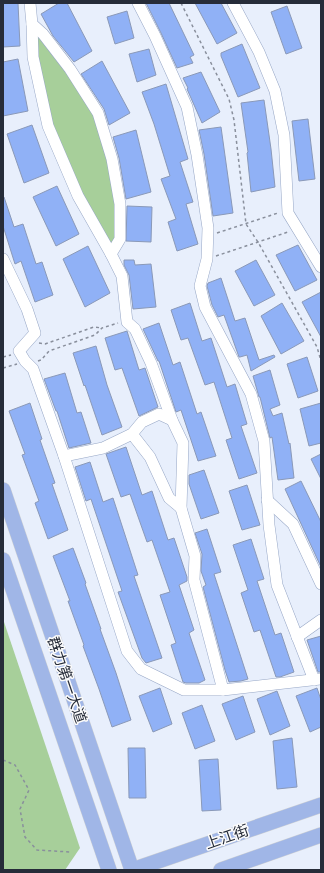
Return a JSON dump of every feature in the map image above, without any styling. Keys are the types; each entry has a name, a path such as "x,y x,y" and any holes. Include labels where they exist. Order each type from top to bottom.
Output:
{"main road":[{"name":"群力第一大道","path":"3,490 132,870"},
{"name":"群力第一大道","path":"3,560 109,870"},
{"name":"上江街","path":"132,870 321,805"},
{"name":"上江街","path":"221,870 321,835"}],"street":[{"path":"30,3 33,57 48,126 78,196 122,276 128,322 135,328 151,363 172,420 183,443 181,508 195,556 194,580 223,690"},
{"path":"3,259 27,309 35,333 20,351 25,361 33,369 64,456 127,651 141,669 184,690 223,690 317,679 297,637 277,585 269,525 264,441 251,394 205,307 200,286 207,259 208,228 197,154 187,107 138,3"},
{"path":"233,3 258,52 275,91 284,135 288,213 321,267"},
{"path":"32,24 43,34 70,69 98,113 112,159 120,204 120,239 111,254"},
{"path":"64,456 103,448 132,434 142,422 158,414 172,420"},
{"path":"132,434 150,457 169,498 181,508"},
{"path":"267,500 293,524 321,584"},
{"path":"297,637 321,620"}],"path":[{"path":"181,3 229,99 234,120 246,224 258,242 317,347 321,361"},
{"path":"208,236 288,210"},
{"path":"207,259 298,229"},
{"path":"3,368 25,361 31,362 41,360 49,351 95,335 102,328 128,322"},
{"path":"36,342 45,344 94,326 102,328"},
{"path":"3,357 20,351"},
{"path":"3,760 15,765 28,790 20,809 25,837 37,850 70,852"}],"green space":[{"path":"32,24 98,113 112,159 120,239 111,254 48,126"},
{"path":"3,619 80,848 65,870 3,870"}],"building":[{"path":"3,3 18,3 20,46 3,47"},
{"path":"59,3 67,3 92,51 74,62 53,36 41,14"},
{"path":"146,3 169,3 194,55 190,57 193,63 177,68"},
{"path":"195,3 221,3 237,33 217,44"},
{"path":"287,6 302,48 286,54 271,12"},
{"path":"127,11 134,38 115,44 107,17"},
{"path":"242,44 260,88 238,97 221,53"},
{"path":"149,49 156,75 137,82 129,54"},
{"path":"18,59 28,111 3,116 3,62"},
{"path":"102,61 130,113 109,125 104,109 81,74"},
{"path":"201,72 220,112 202,123 183,78"},
{"path":"166,84 188,159 180,162 193,202 186,204 198,244 177,251 168,222 176,219 161,179 170,176 154,124 142,92"},
{"path":"264,100 275,187 251,192 248,152 241,103"},
{"path":"308,119 315,179 299,181 292,121"},
{"path":"32,125 49,173 24,183 7,134"},
{"path":"221,127 233,213 213,216 199,130"},
{"path":"136,130 151,192 126,199 119,158 113,137"},
{"path":"57,186 79,234 56,246 33,197"},
{"path":"3,197 14,227 23,224 36,264 42,262 53,295 35,302 21,261 15,264 3,226"},
{"path":"127,206 152,207 151,242 126,241"},
{"path":"298,245 317,280 295,291 276,255"},
{"path":"88,246 110,293 85,307 63,259"},
{"path":"124,260 134,260 135,265 151,264 156,307 133,309 129,275 124,265"},
{"path":"256,260 275,295 254,306 235,271"},
{"path":"221,278 235,321 245,318 259,360 274,355 275,357 251,371 247,355 239,357 224,315 218,317 212,305 207,286 208,283"},
{"path":"321,292 321,337 302,302"},
{"path":"190,303 202,341 211,338 227,387 235,384 247,424 241,426 257,473 239,479 226,440 232,438 214,382 205,385 188,338 181,340 171,310"},
{"path":"282,303 304,341 281,354 261,316"},
{"path":"159,323 173,365 180,362 197,414 201,412 216,456 198,461 181,410 176,412 159,361 143,329"},
{"path":"127,331 139,370 145,368 158,407 139,416 122,368 115,370 105,338"},
{"path":"96,346 107,385 122,427 102,435 73,353"},
{"path":"307,357 318,391 298,398 287,364"},
{"path":"270,370 280,405 270,409 273,416 282,413 289,444 290,443 294,478 278,480 272,437 270,438 253,376"},
{"path":"65,373 77,413 81,412 91,443 69,448 57,411 44,379"},
{"path":"30,403 42,439 40,440 55,483 52,484 68,530 48,539 35,503 39,501 22,455 25,454 9,411"},
{"path":"321,403 321,443 309,446 300,409"},
{"path":"126,447 142,495 152,491 168,540 174,538 187,577 187,581 179,585 194,630 189,633 205,680 199,683 183,682 171,645 176,643 160,595 170,592 152,540 147,542 130,494 121,497 106,454"},
{"path":"321,454 321,479 311,459"},
{"path":"90,462 103,502 113,498 138,575 134,576 162,658 146,663 142,658 118,592 122,591 91,499 86,501 75,467"},
{"path":"204,470 219,513 201,519 189,484 189,475"},
{"path":"301,481 321,522 321,567 285,489"},
{"path":"247,485 260,525 242,530 229,491"},
{"path":"207,529 221,572 214,574 248,679 241,681 229,682 203,587 206,585 201,571 202,554 195,533"},
{"path":"251,539 264,579 257,581 275,635 281,633 294,672 280,677 276,677 260,630 254,632 241,593 248,590 233,545"},
{"path":"73,548 131,720 112,727 68,601 70,601 53,556"},
{"path":"321,636 321,672 318,672 307,640"},
{"path":"160,688 172,724 153,732 139,696"},
{"path":"317,688 321,700 321,727 310,732 296,696"},
{"path":"277,691 290,726 270,735 257,699"},
{"path":"243,696 255,732 236,740 222,704"},
{"path":"202,705 215,741 195,749 182,713"},
{"path":"292,738 297,787 277,789 273,741"},
{"path":"128,748 145,748 146,798 129,798"},
{"path":"218,759 221,810 202,811 199,760"}]}
